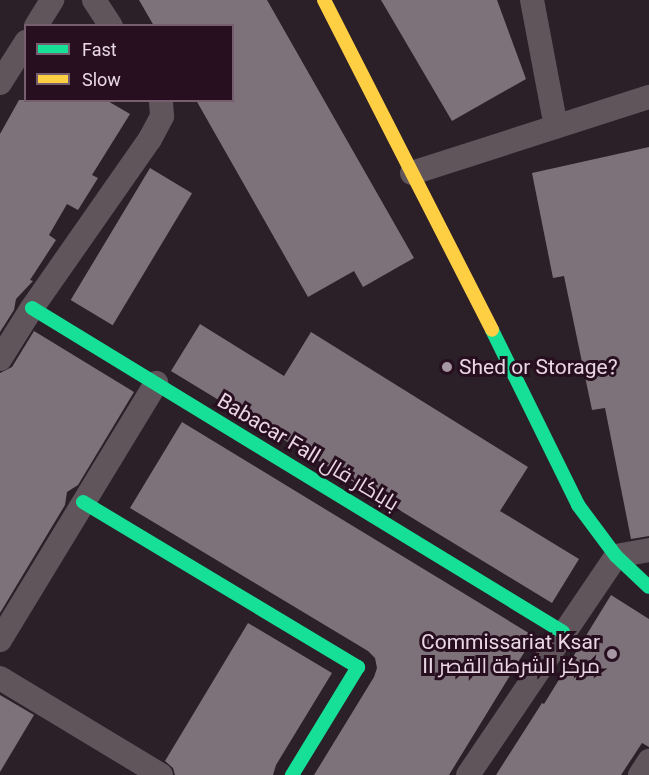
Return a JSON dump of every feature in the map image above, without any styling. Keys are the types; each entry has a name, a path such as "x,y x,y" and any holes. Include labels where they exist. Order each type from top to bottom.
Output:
{"street":[{"path":"37,24 52,0"},
{"path":"94,0 110,24"},
{"path":"532,0 556,127"},
{"path":"328,1 412,173 443,230 558,469 578,505 616,556 649,587"},
{"path":"0,83 24,45"},
{"path":"412,173 649,97"},
{"path":"0,359 32,308 150,139 162,116 161,102"},
{"name":"Babacar Fall باباكار فال","path":"32,308 563,632"},
{"path":"0,640 156,383"},
{"path":"83,502 358,667 292,775"},
{"path":"468,775 616,556 649,550"},
{"path":"0,678 160,775"},
{"path":"640,775 649,761"}],"building":[{"path":"139,0 267,0 414,258 363,287 354,271 308,297 197,102 234,102 234,24 153,24"},
{"path":"381,0 497,0 526,79 452,121"},
{"path":"19,100 24,100 24,102 109,102 130,114 92,175 98,178 78,210 67,204 49,235 56,240 30,280 33,281 16,299 14,310 0,332 0,134"},
{"path":"649,147 649,536 631,539 605,408 592,410 564,276 553,278 532,173"},
{"path":"150,168 192,193 113,325 71,300"},
{"path":"200,324 284,376 311,332 528,467 500,511 579,559 552,603 171,371"},
{"path":"34,331 134,392 78,485 67,492 65,505 0,613 0,373 12,367"},
{"path":"182,422 532,635 533,638 449,775 314,775 374,677 377,668 375,658 368,651 130,508"},
{"path":"611,595 649,619 649,747 642,743 621,775 496,775 542,703 544,704"},
{"path":"248,623 332,673 276,765 273,775 175,775 173,768 165,761"},
{"path":"0,695 34,715 0,772"}],"traffic: fast":[{"path":"32,308 563,632"},
{"path":"492,330 578,505 616,556 649,587"},
{"path":"83,502 358,667 292,775"}],"traffic: slow":[{"path":"324,0 492,330"}],"place":[{"name":"Shed or Storage?","path":"447,367"},
{"name":"Commissariat Ksar II مركز الشرطة القصر","path":"612,654"}]}
